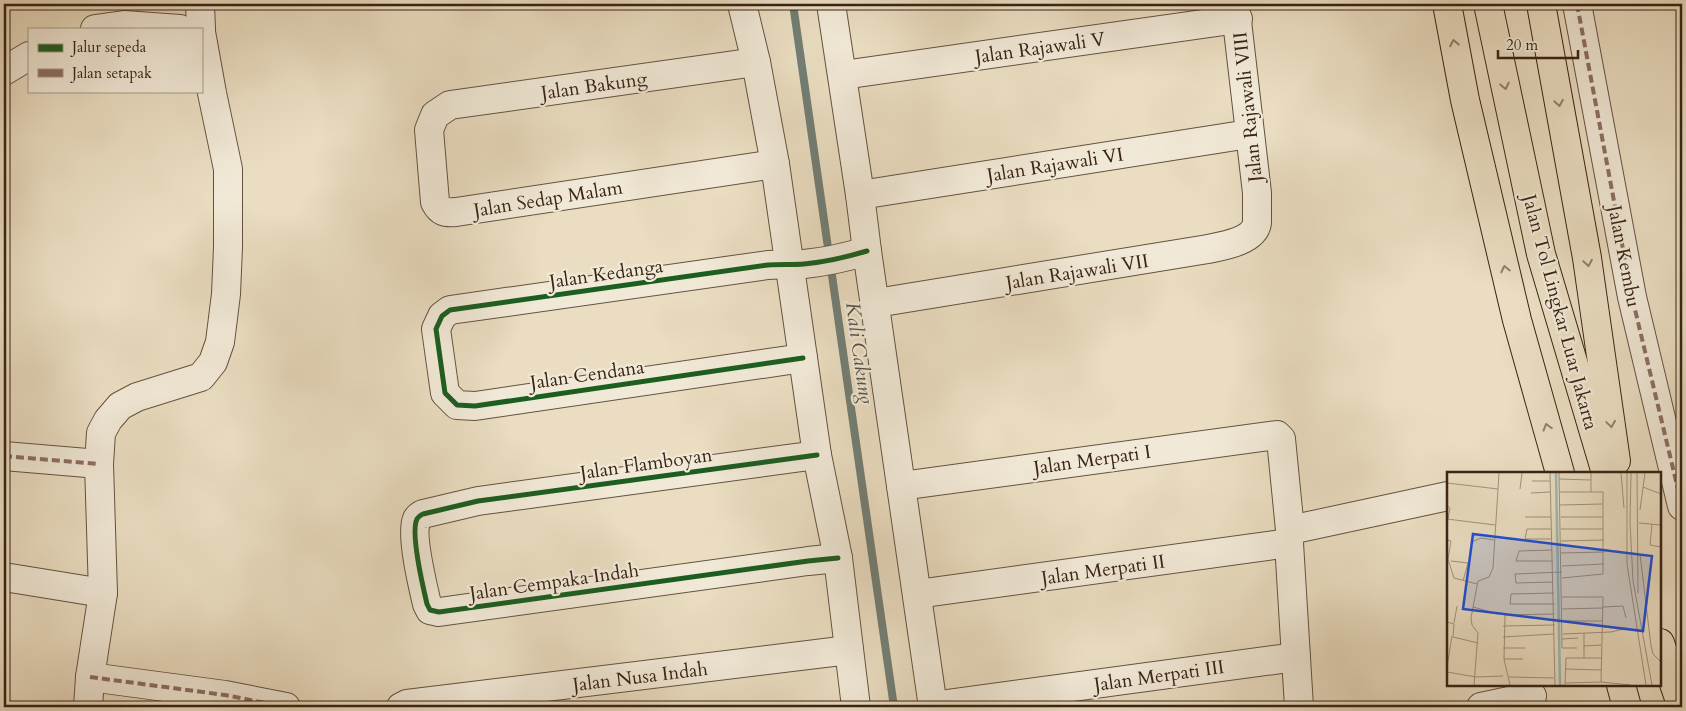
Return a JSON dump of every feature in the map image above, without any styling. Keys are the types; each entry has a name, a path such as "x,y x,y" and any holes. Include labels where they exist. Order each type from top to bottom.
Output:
{"highway":[{"path":"1447,4 1466,100 1513,301 1559,472"},
{"name":"Jalan Tol Lingkar Luar Jakarta","path":"1488,4 1541,254 1605,472"},
{"path":"1541,4 1587,258 1618,472"},
{"path":"1661,646 1682,707"},
{"path":"1620,686 1627,707"}],"street":[{"path":"200,4 201,28"},
{"path":"742,4 756,62 764,166 796,264 803,358 817,455 838,558 856,707"},
{"path":"831,4 860,195 858,254 876,303 933,706"},
{"name":"Jalan Kembu","path":"1577,4 1632,297 1682,506"},
{"name":"Jalan Rajawali V","path":"843,75 1237,12"},
{"name":"Jalan Rajawali VIII","path":"1237,12 1258,210"},
{"path":"102,28 124,25 166,28"},
{"path":"88,707 90,677 104,593 99,464 101,433 108,420 120,406 137,397 201,377 213,362 220,342 226,294 228,169 202,38"},
{"path":"4,71 28,57"},
{"name":"Jalan Bakung","path":"435,115 450,105 756,62"},
{"name":"Jalan Sedap Malam","path":"435,115 429,130 435,202 438,208 448,213 764,166"},
{"name":"Jalan Rajawali VI","path":"860,195 1249,134"},
{"name":"Jalan Rajawali VII","path":"876,303 1232,244 1251,234 1256,227 1258,210"},
{"name":"Jalan Kedanga","path":"436,329 442,316 450,310 858,254"},
{"name":"Jalan Cendana","path":"436,329 445,392 457,405 475,406 803,358"},
{"name":"Jalan Merpati I","path":"901,486 1277,434 1281,439 1290,537"},
{"name":"Jalan Flamboyan","path":"478,502 817,455"},
{"path":"4,456 99,464"},
{"name":"Jalan Merpati II","path":"917,594 1290,537 1447,496"},
{"name":"Jalan Cempaka Indah","path":"478,502 423,514 417,519 415,530 416,550 427,604 430,610 439,612 838,558"},
{"path":"1290,537 1299,707"},
{"path":"4,576 104,593"},
{"name":"Jalan Nusa Indah","path":"401,707 407,704 849,650"},
{"name":"Jalan Merpati III","path":"933,706 1296,657"},
{"path":"90,677 225,695 286,707"},
{"path":"1481,707 1532,696"}],"waterway":[{"name":"Kali Cakung","path":"793,4 894,707"}],"marked path":[{"path":"1577,4 1632,297 1682,506"},
{"path":"4,456 99,464"},
{"path":"90,677 225,695 286,707"}],"cycle path":[{"path":"803,358 475,406 457,405 445,393 436,329 442,316 450,310 768,265 812,263 867,251"},
{"path":"817,455 478,501 423,514 417,518 415,526 420,573 427,604 430,610 439,612 838,558"}]}
